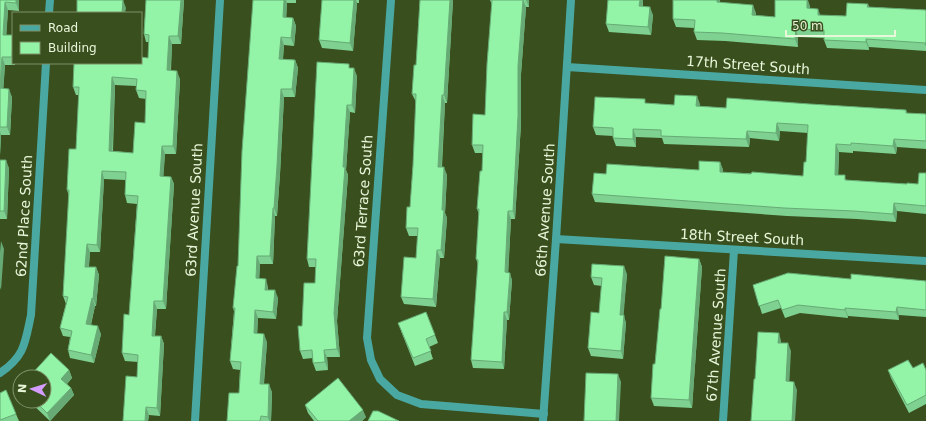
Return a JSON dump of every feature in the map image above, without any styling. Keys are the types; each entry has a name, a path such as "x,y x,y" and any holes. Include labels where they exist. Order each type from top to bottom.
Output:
{"street":[{"path":"49,12 50,0"},
{"name":"63rd Avenue South","path":"195,421 220,0"},
{"name":"63rd Terrace South","path":"390,0 367,338 371,360 380,379 396,396 421,404 544,418"},
{"name":"66th Avenue South","path":"544,418 568,67 571,0"},
{"name":"62nd Place South","path":"0,373 11,365 24,347 31,315 46,64"},
{"name":"17th Street South","path":"568,67 926,90"},
{"name":"18th Street South","path":"556,239 926,261"},
{"name":"67th Avenue South","path":"723,421 734,250"}],"building":[{"path":"0,0 16,0 16,3 5,2 3,35 12,35 12,57 2,57 0,86"},
{"path":"77,0 123,0 122,12 77,12"},
{"path":"146,0 181,0 178,36 169,36 167,70 177,71 173,146 162,146 160,176 171,177 163,301 154,301 152,336 161,336 157,408 146,407 145,421 123,421 126,376 137,377 138,355 122,353 124,314 129,315 138,196 125,195 126,172 102,171 97,245 87,244 85,267 96,267 93,299 92,298 86,324 98,326 91,355 68,350 72,331 60,328 68,297 63,296 69,190 67,190 69,149 76,149 79,87 73,87 74,64 142,64 142,57 148,58 149,35 144,34","holes":["112,77 137,79 136,90 146,91 145,123 135,122 133,153 109,151"]},
{"path":"253,0 284,0 283,17 293,18 291,38 281,37 279,59 295,60 292,89 281,89 270,256 257,256 256,278 266,279 265,290 275,290 273,312 255,310 254,333 264,334 260,384 269,384 268,417 261,416 260,421 227,421 229,393 239,393 241,362 230,361 235,308 233,308 238,266 242,151"},
{"path":"322,0 354,0 350,43 319,40"},
{"path":"420,0 450,0 438,167 444,167 442,210 444,210 441,250 437,250 433,299 401,297 404,257 416,258 418,228 406,228 407,207 410,207 413,165 416,94 412,94 414,65 416,65"},
{"path":"492,0 523,0 518,66 518,116 513,211 508,211 505,272 510,273 507,312 504,312 502,362 471,360 478,260 476,259 479,209 477,209 480,171 482,171 483,145 472,145 473,114 485,115"},
{"path":"608,0 640,0 639,6 650,7 648,27 606,24"},
{"path":"673,0 717,0 717,2 753,5 752,15 775,17 775,0 807,0 807,8 818,9 818,15 846,16 847,3 868,4 867,7 926,10 926,43 866,39 866,42 824,40 824,30 796,29 795,39 694,32 695,20 673,19"},
{"path":"317,62 349,64 349,68 354,68 352,105 347,105 343,167 345,167 334,313 337,349 324,350 325,362 313,363 312,350 300,351 298,326 302,326 304,283 315,283 316,259 307,259"},
{"path":"0,88 9,89 7,127 0,127"},
{"path":"675,95 697,96 696,106 726,108 727,98 906,110 906,113 926,114 926,141 894,139 893,146 851,143 851,145 836,144 835,175 845,175 845,180 918,184 919,173 926,173 926,206 894,203 893,214 784,208 592,194 594,173 606,174 607,164 699,170 699,161 720,162 720,172 751,174 752,172 803,176 804,162 806,162 808,125 777,123 776,133 747,131 746,139 661,136 661,130 633,129 633,139 613,138 613,128 593,127 595,97 645,99 645,103 674,105"},
{"path":"0,160 6,160 4,211 0,211"},
{"path":"665,256 699,259 689,400 651,398 653,364 655,364"},
{"path":"592,264 624,266 620,315 624,315 621,351 588,348 591,312 599,313 602,278 591,277"},
{"path":"788,273 851,279 851,274 926,281 926,310 897,307 896,312 845,308 845,310 798,305 782,310 778,300 759,306 753,285"},
{"path":"426,312 435,335 426,339 431,351 413,358 398,323"},
{"path":"758,332 779,333 778,343 788,343 786,381 794,382 792,421 751,421"},
{"path":"51,353 69,370 61,379 71,388 52,408 52,369 36,369"},
{"path":"908,360 913,368 923,363 926,370 926,395 907,405 888,370"},
{"path":"586,373 618,374 616,421 584,421"},
{"path":"338,378 363,410 349,421 318,421 305,405"},
{"path":"6,390 12,404 12,409 14,409 16,414 0,420 0,393"},
{"path":"43,409 51,409 47,413"},
{"path":"373,411 378,411 399,421 368,421"}]}
